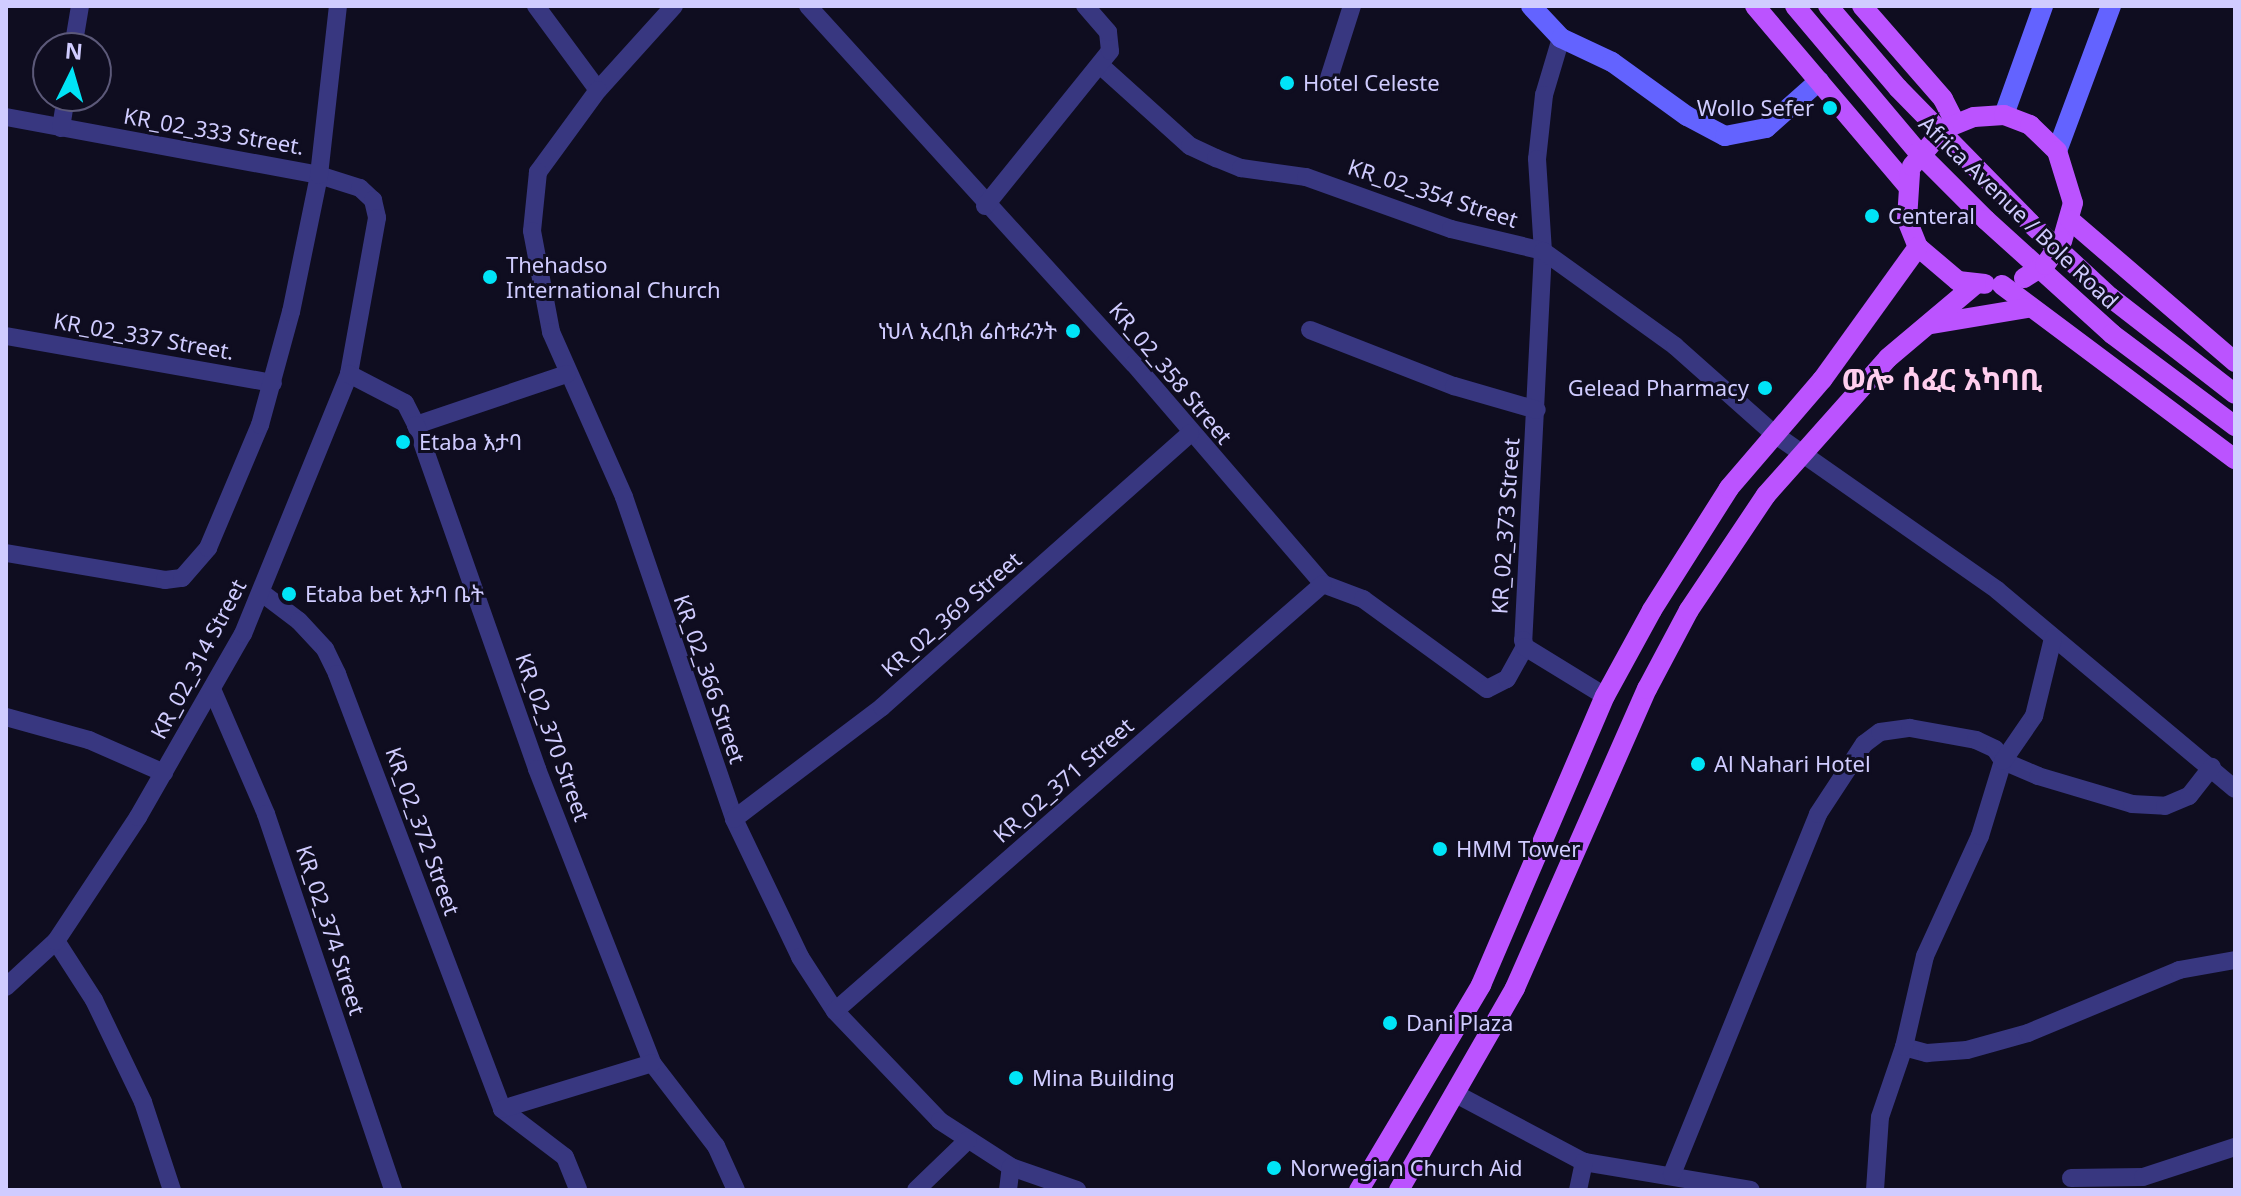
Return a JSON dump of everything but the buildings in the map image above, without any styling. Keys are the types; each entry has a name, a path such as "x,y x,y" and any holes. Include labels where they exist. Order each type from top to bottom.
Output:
{"main road":[{"path":"1755,6 1880,153 1893,178 1902,248 1896,279"},
{"name":"Africa Avenue / Bole Road","path":"1795,6 1918,152 1986,220 2112,334 2235,426"},
{"name":"Africa Avenue / Bole Road","path":"1828,6 1898,88 2030,223 2110,297 2235,394"},
{"name":"Africa Avenue / Bole Road","path":"1862,6 1943,99 1950,126"},
{"path":"2004,115 2030,125 2057,151 2070,187 2070,220 2062,241 2045,265 2024,278 2002,285 1958,281 1918,247 1907,220 1910,175 1950,126 2004,115"},
{"path":"1880,153 1910,175"},
{"name":"Africa Avenue / Bole Road","path":"2070,220 2235,362"},
{"path":"1359,1190 1481,985 1605,696 1729,488 1773,433 1822,380 1918,247"},
{"path":"1399,1190 1515,988 1647,689 1689,610 1766,495 1888,358 1976,284"},
{"path":"2002,285 2028,308 2235,459"},
{"path":"1928,324 2028,308"}],"street":[{"path":"76,32 80,6"},
{"name":"KR_02_314 Street","path":"6,553 165,580 182,578 195,568 248,455 273,383 319,175 338,6"},
{"path":"536,6 598,90 631,59 674,6"},
{"name":"KR_02_358 Street","path":"808,6 985,206 1105,332 1190,434 1323,584 1363,599 1487,689 1507,679 1525,647"},
{"path":"985,206 1110,51 1108,32 1085,6"},
{"path":"1329,78 1352,6"},
{"path":"1531,6 1561,38 1612,62 1687,116 1733,137 1766,128 1819,81"},
{"path":"2004,115 2043,6"},
{"path":"2057,151 2111,6"},
{"name":"KR_02_373 Street","path":"1525,647 1543,251 1537,159 1544,95 1561,38"},
{"name":"KR_02_354 Street","path":"1100,65 1190,146 1216,158 1241,168 1306,177 1451,229 1543,251 1675,346 1773,433 1997,590 2235,789"},
{"name":"KR_02_366 Street","path":"598,90 538,172 532,231 539,287 567,374 624,497 734,819 786,932 835,1011 940,1121 1011,1167 1077,1190"},
{"path":"61,128 64,112"},
{"name":"KR_02_333 Street.","path":"6,117 319,175 360,188 373,200 377,218 349,374"},
{"name":"KR_02_373 Street","path":"1310,330 1454,386 1537,410"},
{"name":"KR_02_337 Street.","path":"6,336 273,383"},
{"path":"349,374 405,403 416,425 567,374"},
{"name":"KR_02_314 Street","path":"6,987 56,941 164,773 212,689 262,593 349,374"},
{"name":"KR_02_370 Street","path":"416,425 537,769 652,1063 716,1146 736,1190"},
{"name":"KR_02_369 Street","path":"734,819 882,707 1190,434"},
{"name":"KR_02_371 Street","path":"835,1011 1323,584"},
{"name":"KR_02_372 Street","path":"262,593 299,621 325,649 337,674 502,1109"},
{"path":"1875,1190 1880,1117 1904,1047 1925,956 1980,836 2003,761 2034,716 2053,638"},
{"path":"1525,647 1605,696"},
{"name":"KR_02_374 Street","path":"212,689 266,814 393,1190"},
{"path":"6,717 89,740 164,773"},
{"path":"1672,1174 1818,814 1864,744 1880,732 1910,728 1976,740 1995,749 2003,761 2132,804 2165,806 2189,796 2212,767"},
{"path":"56,941 94,1000 143,1102 172,1190"},
{"path":"1904,1047 1927,1053 1967,1050 2028,1033 2179,970 2235,960"},
{"path":"502,1109 652,1063"},
{"path":"1454,1093 1584,1162 1672,1174 1751,1190"},
{"path":"502,1109 565,1157 578,1190"},
{"path":"916,1190 968,1140"},
{"path":"2071,1178 2143,1177 2235,1147"},
{"path":"1578,1190 1584,1162"},
{"path":"1008,1190 1011,1167"}],"place":[{"name":"Hotel Celeste","path":"1287,83"},
{"name":"Wollo Sefer","path":"1830,108"},
{"name":"Centeral","path":"1872,216"},
{"name":"Thehadso International Church","path":"490,277"},
{"name":"ነህላ አረቢክ ሬስቱራንት","path":"1073,331"},
{"name":"Gelead Pharmacy","path":"1765,388"},
{"name":"Etaba እታባ","path":"403,442"},
{"name":"Etaba bet እታባ ቤት","path":"289,594"},
{"name":"Al Nahari Hotel","path":"1698,764"},
{"name":"HMM Tower","path":"1440,849"},
{"name":"Dani Plaza","path":"1390,1023"},
{"name":"Mina Building","path":"1016,1078"},
{"name":"Norwegian Church Aid","path":"1274,1168"}],"district":[{"name":"ወሎ ሰፈር አካባቢ","path":"1942,379"}]}
